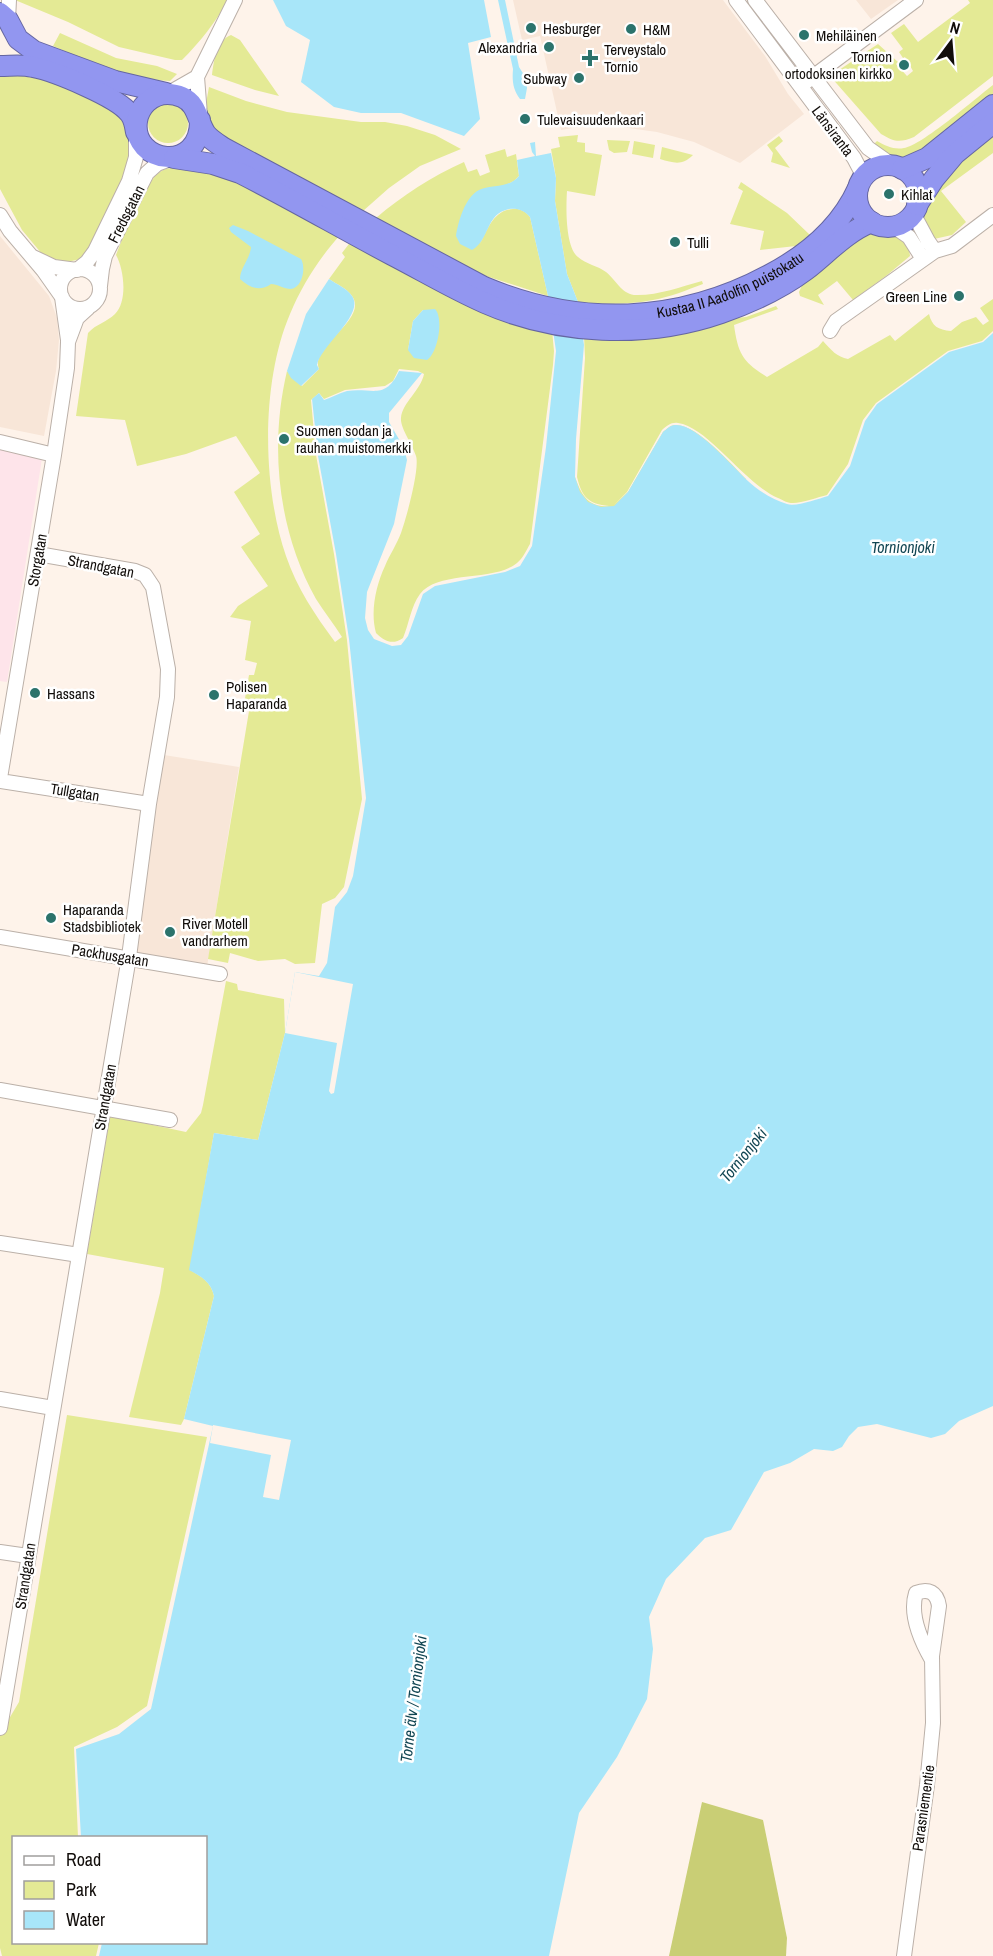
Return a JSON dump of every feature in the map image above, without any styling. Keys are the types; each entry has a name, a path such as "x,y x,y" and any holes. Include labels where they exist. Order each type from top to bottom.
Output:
{"highway":[{"path":"0,65 12,52 15,41 7,22"},
{"path":"7,22 25,45 43,54 115,81 169,93 187,100 195,109 207,134 224,148 532,311"},
{"path":"0,65 34,67 85,86 127,110 133,118 142,144 151,152 161,157 213,164 240,173 468,295 501,309 532,311"},
{"path":"136,132 137,118 144,105 156,96 169,93"},
{"path":"993,105 927,158 897,167 873,169 861,182 857,195 860,207 867,218 879,225 893,226 903,223 955,154 993,123"},
{"path":"174,158 185,153 195,144 199,134 200,120"},
{"path":"897,167 912,176 918,187 915,209"},
{"name":"Kustaa II Aadolfin puistokatu","path":"605,322 670,311 716,299 743,288 795,260 826,235 850,205 861,182"},
{"name":"Kustaa II Aadolfin puistokatu","path":"532,311 571,320 605,322 637,329 687,322 730,309 771,290 798,275 852,231 872,222"}],"street":[{"path":"7,22 9,0"},
{"path":"200,120 197,77 235,0"},
{"name":"Länsiranta","path":"736,0 854,158 861,182"},
{"name":"Länsiranta","path":"755,0 868,148 897,167"},
{"path":"799,86 916,0"},
{"path":"169,93 197,77"},
{"name":"Fredsgatan","path":"77,270 95,251 129,181 136,157 136,132"},
{"name":"Fredsgatan","path":"100,286 105,256 144,177 157,164 174,158"},
{"path":"915,209 928,241 936,251"},
{"path":"0,215 66,303 80,310 88,308"},
{"path":"830,331 836,321 923,259 936,251 952,246 993,215"},
{"path":"893,226 909,237 923,259"},
{"path":"33,257 54,267 85,270 92,273 98,279 100,286"},
{"name":"Storgatan","path":"0,779 67,368 68,342 60,289 64,278 70,272 77,270"},
{"name":"Storgatan","path":"68,342 77,318 97,301 100,286"},
{"path":"0,442 54,455"},
{"name":"Strandgatan","path":"0,1728 129,957 168,669 151,582 145,575 38,554"},
{"name":"Tullgatan","path":"0,779 149,804"},
{"name":"Packhusgatan","path":"0,937 220,974"},
{"path":"0,1090 170,1120"},
{"path":"0,1243 79,1255"},
{"path":"0,1399 53,1408"},
{"path":"0,1552 28,1556"},
{"name":"Parasniementie","path":"904,1956 933,1723 932,1660"}],"shaded area":[{"path":"513,0 723,0 765,56 788,94 804,114 740,163 694,142 657,132 589,125 561,130 540,36 522,40"},
{"path":"856,0 898,0 871,19"},
{"path":"0,236 49,296 57,318 59,340 56,371 44,436 0,427"},
{"path":"0,447 42,458 7,682 0,681"},
{"path":"164,755 239,767 206,973 133,958"}],"green space":[{"path":"15,0 228,0 213,24 195,46 182,60 175,60 119,47"},
{"path":"968,0 993,0 993,76 914,137 897,141 881,134 830,76 878,44 898,62 896,64 907,76 913,71 905,57 903,58 899,52 903,49 891,33 904,24 918,42 970,3"},
{"path":"60,33 116,58 157,66 177,74 170,81 155,80 110,69 53,46"},
{"path":"231,35 240,40 279,96 212,75 219,47"},
{"path":"32,74 113,106 123,117 130,134 127,166 116,198 90,252 81,259 67,262 42,254 22,230 0,189 0,75"},
{"path":"993,85 993,97 913,157 895,158 874,144 877,141 897,148 912,145 935,131"},
{"path":"209,87 246,101 287,112 407,126 435,135 461,149 420,166 389,188 363,211 217,132 209,122 205,109"},
{"path":"168,103 176,104 182,109 187,115 187,131 182,137 176,142 168,143 160,142 154,137 149,131 148,123 149,115 154,109 160,104"},
{"path":"993,134 993,153 941,191 966,222 952,235 934,239 922,222 922,211 946,172"},
{"path":"578,135 577,142 585,143 585,152 602,155 595,196 567,191 569,236 578,257 606,272 629,294 660,293 702,281 703,284 644,302 616,304 578,302 567,274 555,201 556,178 551,149 560,147 558,137"},
{"path":"779,136 783,141 775,148 790,168 771,162 773,153 767,145"},
{"path":"607,140 630,141 627,152 614,153 609,150"},
{"path":"634,141 655,145 653,158 632,154"},
{"path":"662,147 693,155 678,163 670,162 660,159"},
{"path":"505,149 507,157 516,154 519,176 506,185 479,246 491,222 500,213 516,209 525,212 530,217 548,296 483,275 376,218 418,187 464,162 468,172 477,169 480,176 490,172 485,155"},
{"path":"178,167 225,174 341,234 312,272 290,314 274,371 268,434 272,498 286,556 307,601 335,642 342,637 316,599 293,545 285,517 278,459 279,429 287,371 302,386 319,369 318,360 322,351 353,314 355,305 350,293 329,279 345,257 342,253 352,240 552,330 553,365 530,544 519,561 507,569 453,579 428,587 417,599 403,638 396,641 383,639 376,633 374,608 379,582 406,517 416,472 416,456 402,427 402,412 424,374 399,369 393,381 385,386 345,390 324,399 319,393 311,400 316,455 347,640 362,799 344,887 335,898 322,904 315,963 295,964 285,959 258,961 230,953 228,963 208,959 250,705 244,704 249,675 254,675 257,663 245,660 251,621 230,617 238,606 268,586 241,547 260,534 234,492 260,473 236,436 186,454 137,466 125,420 76,416 88,333 115,314 122,301 123,276 116,255 134,210 153,178 164,170","holes":["423,310 428,311 408,350 413,321"]},
{"path":"741,182 787,213 810,235 796,246 760,250 764,231 730,224 743,191 738,188"},
{"path":"868,229 888,232 901,238 909,248 910,256 853,300 837,281 818,295 824,305 800,296 799,292 806,277"},
{"path":"993,299 993,331 982,341 948,351 876,403 863,420 848,464 827,495 799,502 784,501 765,491 702,434 678,423 671,424 662,430 627,492 613,506 628,492 663,432 673,425 684,426 703,438 746,479 516,597 575,477 580,489 586,499 596,505 609,506 587,498 581,490 577,477 585,358 584,335 746,317 776,306 778,309 734,325 737,343 743,356 752,367 767,377 818,347 823,341 837,355 848,359 890,335 895,341 929,314 934,324 946,330 951,331 962,322 976,317 983,325 989,321 980,308"},
{"path":"226,981 237,984 238,990 284,999 285,1033 258,1140 214,1133 190,1270 208,1283 214,1296 184,1419 181,1425 129,1417 160,1293 164,1268 87,1254 110,1116 186,1132 201,1113"},
{"path":"67,1415 207,1437 147,1706 117,1727 74,1747 78,1836 12,1836 12,1944 99,1944 96,1956 2,1956 0,1948 0,1734 19,1702"},
{"path":"702,1802 763,1820 787,1938 786,1956 669,1956"}],"water":[{"path":"273,0 484,0 491,37 468,43 480,119 464,136 401,113 361,113 334,107 301,82 310,40 286,26"},
{"path":"498,0 505,0 519,67 526,78 525,99 520,99 514,89 513,69"},
{"path":"535,142 536,156 551,153 556,178 555,201 567,274 578,302 584,345 575,477 580,492 588,502 601,507 614,506 628,492 663,432 675,425 695,432 706,440 755,487 774,499 787,504 796,504 828,496 850,466 865,421 877,404 949,352 983,342 993,333 993,1406 959,1421 945,1434 931,1438 877,1424 858,1427 842,1447 833,1451 814,1449 790,1463 764,1472 731,1530 705,1538 666,1579 649,1617 653,1649 647,1699 617,1757 579,1813 549,1956 99,1956 102,1944 207,1944 207,1836 81,1836 76,1749 119,1734 151,1709 213,1426 184,1419 214,1296 205,1280 189,1270 214,1133 258,1140 285,1033 295,972 319,976 327,963 335,907 347,892 353,876 366,798 349,639 318,456 312,399 319,393 324,400 347,391 377,391 388,386 399,371 422,373 389,413 389,422 404,448 407,460 394,524 367,592 365,618 368,630 374,639 392,646 401,645 408,636 423,594 435,586 505,572 520,566 532,546 546,447 556,351 548,296 530,217 525,213 515,209 501,212 491,222 478,246 472,250 460,244 456,236 460,217 470,198 484,188 505,185 515,180 519,176 517,160 535,156 530,143"},
{"path":"233,225 301,259 303,271 298,285 291,289 271,284 259,288 251,287 240,279 251,247 231,232 229,228"},
{"path":"329,279 350,293 354,304 353,312 320,357 317,365 319,369 301,386 291,378 287,371 306,314"},
{"path":"435,309 438,313 439,327 434,350 427,360 414,358 408,350 413,321 423,310"}],"pier":[{"path":"295,972 353,984 334,1093 331,1094 329,1091 337,1043 285,1033"},
{"path":"213,1425 291,1440 279,1500 263,1497 271,1455 210,1443"}],"place":[{"name":"Hesburger","path":"531,28"},
{"name":"H&M","path":"631,29"},
{"name":"Mehiläinen","path":"804,35"},
{"name":"Alexandria","path":"549,47"},
{"name":"Terveystalo Tornio","path":"590,58"},
{"name":"Tornion ortodoksinen kirkko","path":"904,65"},
{"name":"Subway","path":"579,78"},
{"name":"Tulevaisuudenkaari","path":"525,119"},
{"name":"Kihlat","path":"889,194"},
{"name":"Tulli","path":"675,242"},
{"name":"Green Line","path":"959,296"},
{"name":"Suomen sodan ja rauhan muistomerkki","path":"284,439"},
{"name":"Hassans","path":"35,693"},
{"name":"Polisen Haparanda","path":"214,695"},
{"name":"Haparanda Stadsbibliotek","path":"51,918"},
{"name":"River Motell vandrarhem","path":"170,932"}],"water label":[{"name":"Tornionjoki","path":"903,547"},
{"name":"Tornionjoki","path":"743,1155"},
{"name":"Torne älv / Tornionjoki","path":"413,1699"}]}
